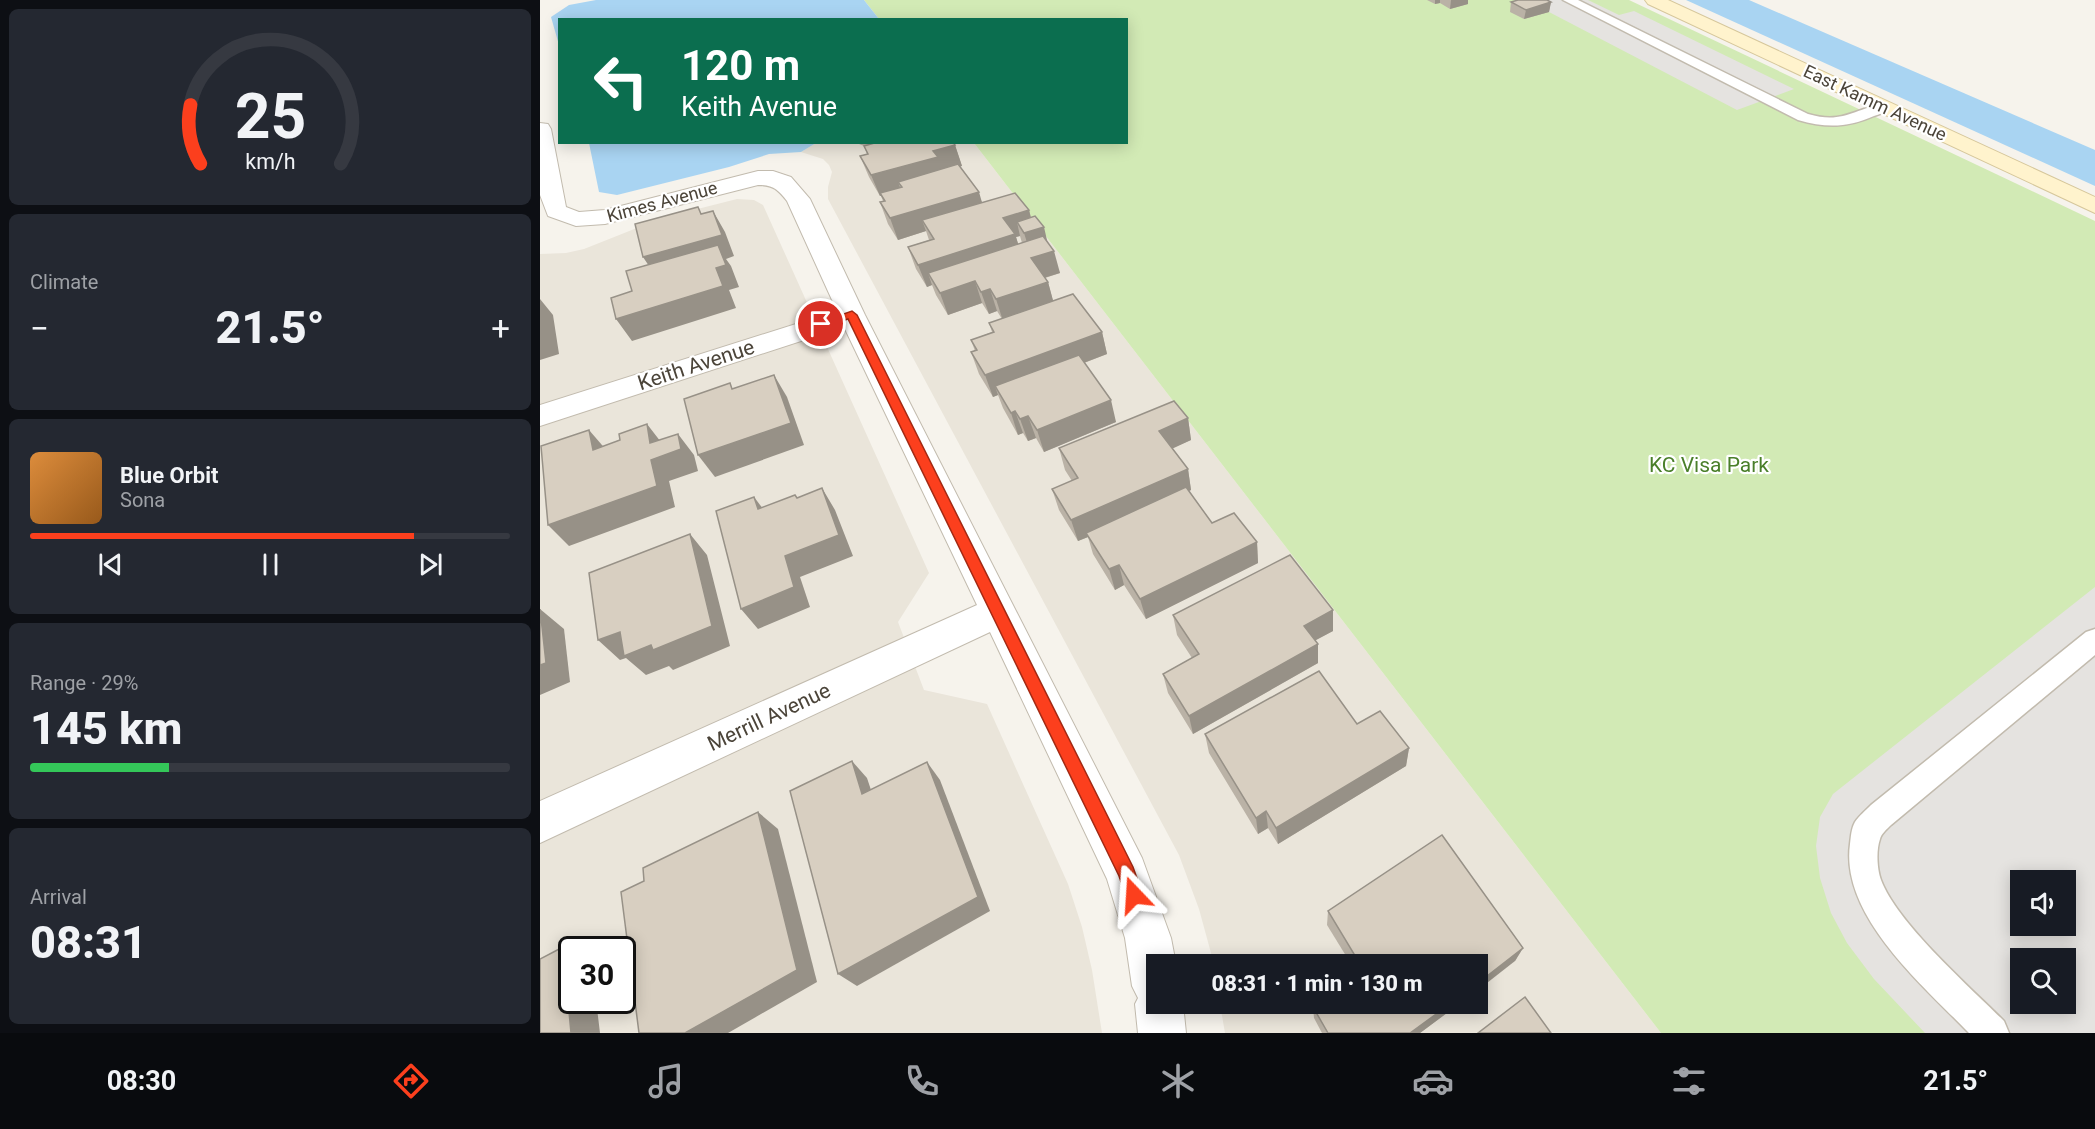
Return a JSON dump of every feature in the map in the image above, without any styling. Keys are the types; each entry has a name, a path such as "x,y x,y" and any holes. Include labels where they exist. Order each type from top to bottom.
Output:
{"street":[{"name":"East Kamm Avenue","path":"1654,0 2095,206"},
{"name":"Kimes Avenue","path":"540,129 556,212 576,219 605,217 758,178 773,178 783,182 794,194 852,315"},
{"name":"Keith Avenue","path":"540,416 852,315"},
{"path":"852,315 1127,873 1148,938 1151,954"},
{"name":"Merrill Avenue","path":"540,822 998,612"},
{"path":"1161,1014 1162,1033"}],"lane":[{"path":"1569,0 1809,118 1825,123 1843,123 1884,107"},
{"path":"1992,1033 1918,957 1888,920 1867,884 1863,856 1866,831 1881,815 2095,640"}],"shaded area":[{"path":"1526,0 1588,0 1619,15 1634,11 1794,89 1737,110"},
{"path":"814,144 975,144 1661,1033 1225,1033 1222,1014 1488,1014 1488,954 1211,954 1199,909 1179,855 828,199 832,172 823,159 801,152"},
{"path":"737,199 754,200 763,205 929,573 898,622 924,690 987,704 1068,884 1082,927 1092,970 1102,1033 540,1033 540,254 566,253 584,249 662,218"},
{"path":"2095,587 2095,1033 1925,1033 1874,979 1847,943 1831,913 1820,878 1816,846 1820,817 1833,794"}],"green space":[{"name":"KC Visa Park","path":"864,0 1629,0 2095,221 2095,1033 1661,1033 975,144 1128,144 1128,18 878,18"}],"water":[{"path":"596,0 864,0 878,18 558,18 558,42 551,17 569,5"},
{"path":"1686,0 1749,0 2095,150 2095,186"},
{"path":"589,144 814,144 801,152 769,154 729,167 617,195 599,192"}],"building":[{"path":"1518,0 1551,2 1526,10 1511,2"},
{"path":"871,144 955,145 933,151 938,157 871,175 860,156 868,154 864,146"},
{"path":"958,164 979,192 890,218 880,202 885,201 880,193 902,187 898,182"},
{"path":"1015,193 1029,210 1003,218 1015,234 918,265 908,247 934,239 922,220"},
{"path":"698,207 701,214 713,211 722,235 643,257 635,224"},
{"path":"1035,216 1044,227 1024,233 1017,222"},
{"path":"1043,236 1054,251 1031,258 1048,282 996,299 990,289 981,292 975,281 940,293 928,273"},
{"path":"718,245 726,265 716,268 723,286 616,319 611,298 632,291 626,271"},
{"path":"1073,294 1102,332 985,375 971,352 977,350 971,340 994,332 989,323"},
{"path":"1079,355 1111,400 1037,430 1028,416 1020,419 1015,411 1011,413 995,386"},
{"path":"774,375 791,423 698,455 684,399 730,383 732,389"},
{"path":"1174,401 1188,418 1159,431 1188,469 1071,520 1052,489 1078,478 1059,448"},
{"path":"647,424 650,443 678,434 681,449 651,460 657,486 548,525 541,446 589,430 593,450 620,440 619,434"},
{"path":"1186,487 1212,523 1234,513 1257,542 1140,599 1119,565 1109,569 1086,533"},
{"path":"822,488 839,535 785,556 794,587 741,609 716,511 754,497 758,509"},
{"path":"690,534 712,626 653,650 651,645 624,656 620,632 598,640 589,573"},
{"path":"1290,555 1333,610 1304,626 1318,644 1189,716 1163,674 1199,654 1173,615"},
{"path":"540,609 546,663 540,665"},
{"path":"1319,671 1357,724 1380,711 1409,748 1276,828 1266,811 1256,818 1205,734"},
{"path":"852,761 862,794 927,762 978,897 838,974 790,791"},
{"path":"758,812 797,970 685,1033 639,1033 636,1010 636,936 627,936 621,892 644,881 643,868"},
{"path":"1442,835 1523,948 1488,975 1488,954 1354,954 1328,911"},
{"path":"558,950 558,1014 569,1014 571,1033 540,1033 540,959"},
{"path":"1525,997 1551,1033 1478,1033"},
{"path":"1317,1014 1436,1014 1410,1033 1328,1033"}],"route":[{"path":"821,324 852,315 1127,873 1134,895"}]}
